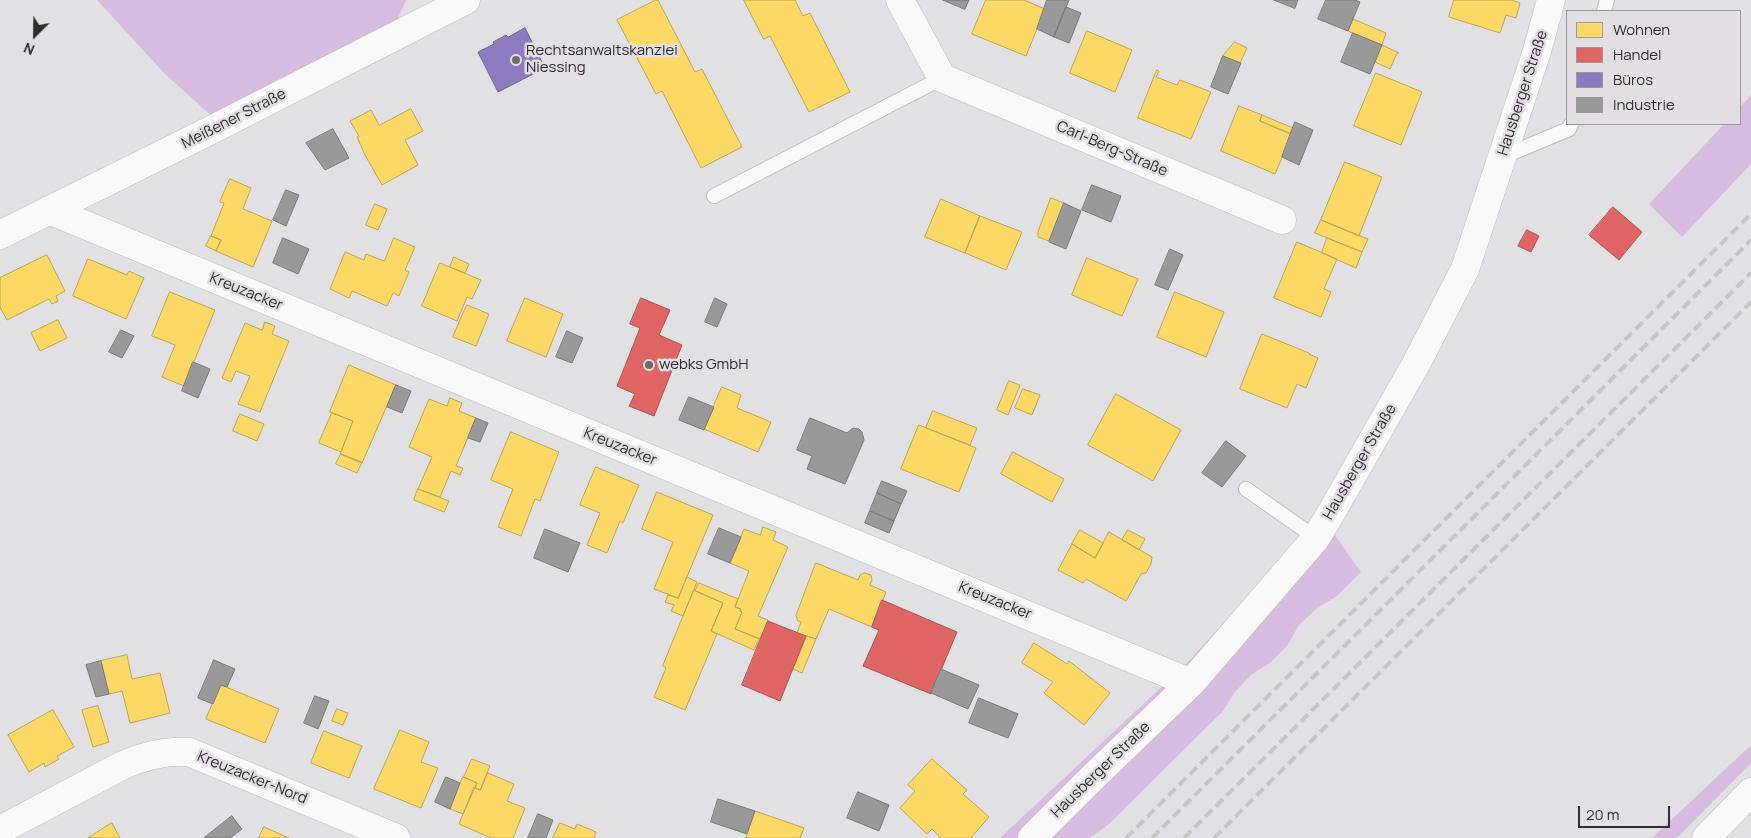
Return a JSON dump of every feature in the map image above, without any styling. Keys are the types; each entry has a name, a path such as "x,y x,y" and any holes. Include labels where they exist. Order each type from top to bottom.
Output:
{"street":[{"name":"Meißener Straße","path":"0,235 215,128 438,7 466,0"},
{"path":"900,0 942,78"},
{"name":"Hausberger Straße","path":"1032,838 1093,776 1191,683 1316,538 1332,514 1416,364 1465,269 1552,0"},
{"name":"Carl-Berg-Straße","path":"942,78 1282,220"},
{"name":"Kreuzacker","path":"50,210 1191,683"},
{"name":"Kreuzacker-Nord","path":"0,830 138,758 174,751 189,752 396,838"},
{"path":"1706,838 1751,792"}],"lane":[{"path":"714,196 942,78"},
{"path":"1503,154 1514,152 1569,129 1570,125"},
{"path":"1246,489 1316,538"}],"shaded area":[{"path":"97,0 406,0 395,25 216,120 164,73"},
{"path":"1751,95 1751,164 1682,237 1649,204 1723,125 1741,125 1741,106"},
{"path":"1321,516 1361,572 1337,596 1316,609 1299,625 1287,646 1271,662 1251,675 1234,693 1223,711 1109,824 1090,838 1000,838 1186,664"},
{"path":"1751,745 1751,763 1677,838 1652,838"}],"building: Wohnen":[{"path":"658,0 695,72 702,69 742,147 701,168 662,91 656,94 617,20"},
{"path":"744,0 795,0 803,16 810,13 850,92 809,112 770,36 764,39"},
{"path":"986,0 1024,0 1045,9 1026,56 972,34"},
{"path":"1454,0 1512,0 1520,3 1516,18 1506,15 1500,33 1449,17"},
{"path":"1353,19 1386,33 1382,45 1348,31"},
{"path":"1087,31 1132,50 1115,92 1070,73"},
{"path":"1235,42 1247,48 1240,63 1223,56"},
{"path":"1382,45 1399,53 1397,53 1390,69 1375,62"},
{"path":"1157,70 1159,71 1156,77 1177,85 1180,80 1211,92 1191,139 1138,118"},
{"path":"1376,73 1422,92 1401,145 1354,126"},
{"path":"1239,106 1262,115 1260,121 1292,134 1275,174 1221,151"},
{"path":"411,109 423,131 405,140 418,165 382,185 365,155 357,137 359,136 350,121 371,110 379,125"},
{"path":"1262,115 1293,128 1290,134 1260,121"},
{"path":"1345,162 1382,177 1359,236 1321,220"},
{"path":"230,179 251,188 243,209 272,221 253,267 216,251 221,240 211,236 224,203 220,202"},
{"path":"1051,198 1064,203 1049,241 1038,237 1038,232"},
{"path":"941,199 980,216 965,253 925,237"},
{"path":"375,204 387,209 378,230 366,225"},
{"path":"980,216 1022,232 1006,270 965,253"},
{"path":"1321,220 1368,239 1362,252 1315,233"},
{"path":"211,236 221,240 216,251 206,246"},
{"path":"394,238 415,247 405,270 409,272 399,296 393,293 387,306 352,291 349,298 330,289 345,252 364,260 366,254 384,261"},
{"path":"1327,238 1362,252 1356,268 1322,253"},
{"path":"1297,242 1337,259 1324,289 1331,292 1321,317 1274,298"},
{"path":"47,255 65,291 56,296 58,301 52,304 49,299 7,320 0,307 0,278"},
{"path":"454,257 469,264 465,273 450,267"},
{"path":"1087,258 1138,279 1122,316 1072,295"},
{"path":"88,259 127,275 129,271 144,278 126,319 73,296"},
{"path":"440,263 481,280 472,299 467,297 457,321 422,306"},
{"path":"170,292 215,310 184,386 162,377 175,345 152,336"},
{"path":"1175,292 1224,312 1206,357 1157,337"},
{"path":"525,298 563,314 546,357 507,341"},
{"path":"467,305 489,314 476,346 453,337"},
{"path":"58,320 67,338 40,351 31,333"},
{"path":"265,322 275,326 272,334 289,341 260,412 238,404 250,376 236,371 231,382 222,378 245,323 262,330"},
{"path":"1262,334 1318,358 1306,388 1297,384 1287,408 1240,389"},
{"path":"349,365 396,385 362,463 340,454 353,421 330,412"},
{"path":"1009,381 1020,385 1008,415 997,410"},
{"path":"722,387 741,395 737,408 771,422 758,452 704,429"},
{"path":"1023,389 1040,395 1032,415 1015,408"},
{"path":"1116,394 1181,430 1153,481 1088,445"},
{"path":"450,398 462,403 459,411 476,418 456,466 463,468 460,475 451,471 440,497 418,489 432,457 409,447 429,399 447,406"},
{"path":"933,411 977,428 970,445 926,428"},
{"path":"332,413 353,421 341,452 319,443"},
{"path":"240,414 264,424 257,441 233,431"},
{"path":"919,425 976,448 959,492 901,469"},
{"path":"511,432 559,452 540,501 535,499 521,536 498,527 513,489 491,480"},
{"path":"1013,452 1064,479 1052,502 1001,474"},
{"path":"341,454 362,462 357,473 336,464"},
{"path":"596,467 639,485 623,523 620,521 607,553 587,545 600,513 580,505"},
{"path":"418,489 449,501 444,512 414,500"},
{"path":"657,492 713,515 678,598 654,589 673,542 642,529"},
{"path":"763,527 776,532 773,540 788,547 758,616 768,620 761,639 735,629 742,612 740,611 741,609 735,607 749,571 730,563 744,529 760,535"},
{"path":"1080,530 1103,543 1095,558 1072,544"},
{"path":"1128,530 1145,539 1139,550 1122,540"},
{"path":"1109,532 1152,557 1151,564 1146,573 1141,574 1126,601 1086,579 1083,583 1058,570 1072,544 1095,558"},
{"path":"816,563 858,580 860,575 864,573 871,575 870,585 886,592 872,627 829,609 816,639 797,633 801,622 798,621 796,616"},
{"path":"687,577 697,582 683,616 671,611 674,605 665,602 668,595 678,598"},
{"path":"699,583 738,599 735,607 741,609 740,611 742,612 735,629 759,639 754,650 711,631 723,603 695,591"},
{"path":"694,590 723,603 711,631 717,634 685,710 654,697 666,668 663,666"},
{"path":"807,636 816,639 802,673 793,669"},
{"path":"1034,643 1067,664 1069,661 1110,693 1084,725 1044,693 1053,682 1022,663"},
{"path":"127,655 132,679 160,673 170,713 130,723 122,691 109,694 101,661"},
{"path":"221,685 279,709 265,743 206,719"},
{"path":"98,706 109,742 93,747 82,710"},
{"path":"337,709 348,713 343,725 332,721"},
{"path":"53,710 74,747 57,756 59,759 45,767 44,763 29,772 8,735"},
{"path":"400,730 429,742 421,762 438,768 421,808 374,789"},
{"path":"324,731 362,746 349,778 311,763"},
{"path":"472,759 490,766 480,790 475,788 477,783 464,777"},
{"path":"932,759 967,790 963,794 989,817 971,838 941,838 932,829 927,834 900,808 915,791 908,785"},
{"path":"488,773 514,784 507,801 525,808 513,838 491,838 459,824 474,787 480,790"},
{"path":"463,777 477,783 463,814 450,809"},
{"path":"755,811 804,828 800,838 746,838"},
{"path":"112,823 120,838 88,838"},
{"path":"560,823 575,829 577,824 596,832 594,837 596,838 553,838"},
{"path":"264,827 289,838 259,838"}],"building: Handel":[{"path":"1613,207 1642,232 1619,260 1589,235"},
{"path":"1527,230 1539,236 1531,252 1518,246"},
{"name":"webks GmbH","path":"641,298 670,310 659,335 682,345 654,416 629,406 635,394 617,386 640,328 630,324"},
{"path":"882,600 957,632 931,694 863,666 879,630 872,627"},
{"path":"768,621 806,636 780,701 742,685"}],"building: Büros":[{"path":"525,28 545,68 498,92 478,52 506,35 508,37"}],"building: Industrie":[{"path":"943,0 969,0 965,9"},
{"path":"1047,0 1069,0 1054,37 1037,29"},
{"path":"1274,0 1298,0 1295,8"},
{"path":"1326,0 1355,0 1360,2 1348,31 1318,19"},
{"path":"1066,7 1081,13 1069,43 1054,37"},
{"path":"1353,33 1382,45 1370,74 1341,62"},
{"path":"1223,56 1241,63 1228,94 1211,87"},
{"path":"1295,122 1313,130 1299,165 1282,157"},
{"path":"333,129 349,158 325,170 306,143"},
{"path":"1092,185 1121,196 1111,222 1082,210"},
{"path":"286,190 299,195 286,226 273,220"},
{"path":"1064,203 1081,211 1066,249 1049,242"},
{"path":"283,238 309,249 298,274 273,263"},
{"path":"1170,249 1183,255 1168,290 1155,285"},
{"path":"715,298 727,304 717,327 705,322"},
{"path":"121,330 134,336 122,358 109,352"},
{"path":"567,331 583,338 572,363 556,357"},
{"path":"193,362 210,369 198,398 182,391"},
{"path":"396,385 411,391 402,413 387,407"},
{"path":"689,397 714,407 704,430 679,420"},
{"path":"476,418 488,423 480,442 468,438"},
{"path":"810,418 847,433 853,428 859,429 862,432 864,440 845,484 807,469 812,456 797,450"},
{"path":"1226,441 1246,456 1222,487 1202,473"},
{"path":"882,481 907,491 901,504 877,493"},
{"path":"877,493 901,504 894,521 870,511"},
{"path":"870,511 894,521 889,533 865,523"},
{"path":"719,528 741,537 730,563 708,554"},
{"path":"545,529 580,543 568,572 534,558"},
{"path":"214,660 235,669 227,687 221,685 213,704 198,698"},
{"path":"101,661 109,694 96,697 86,665"},
{"path":"941,669 979,685 968,709 931,693"},
{"path":"315,696 329,701 318,729 304,723"},
{"path":"979,698 1018,714 1008,738 969,723"},
{"path":"446,777 460,783 450,809 435,802"},
{"path":"858,792 889,805 879,831 847,818"},
{"path":"718,799 755,811 747,834 711,822"},
{"path":"538,814 553,820 546,838 528,838"},
{"path":"232,816 242,829 230,838 204,838"}],"railway":[{"path":"1126,838 1751,214"},
{"path":"1152,838 1751,240"},
{"path":"1184,838 1751,273"},
{"path":"1214,838 1751,302"}],"place":[{"name":"Rechtsanwaltskanzlei Niessing","path":"516,60"},
{"name":"webks GmbH","path":"649,365"}]}
